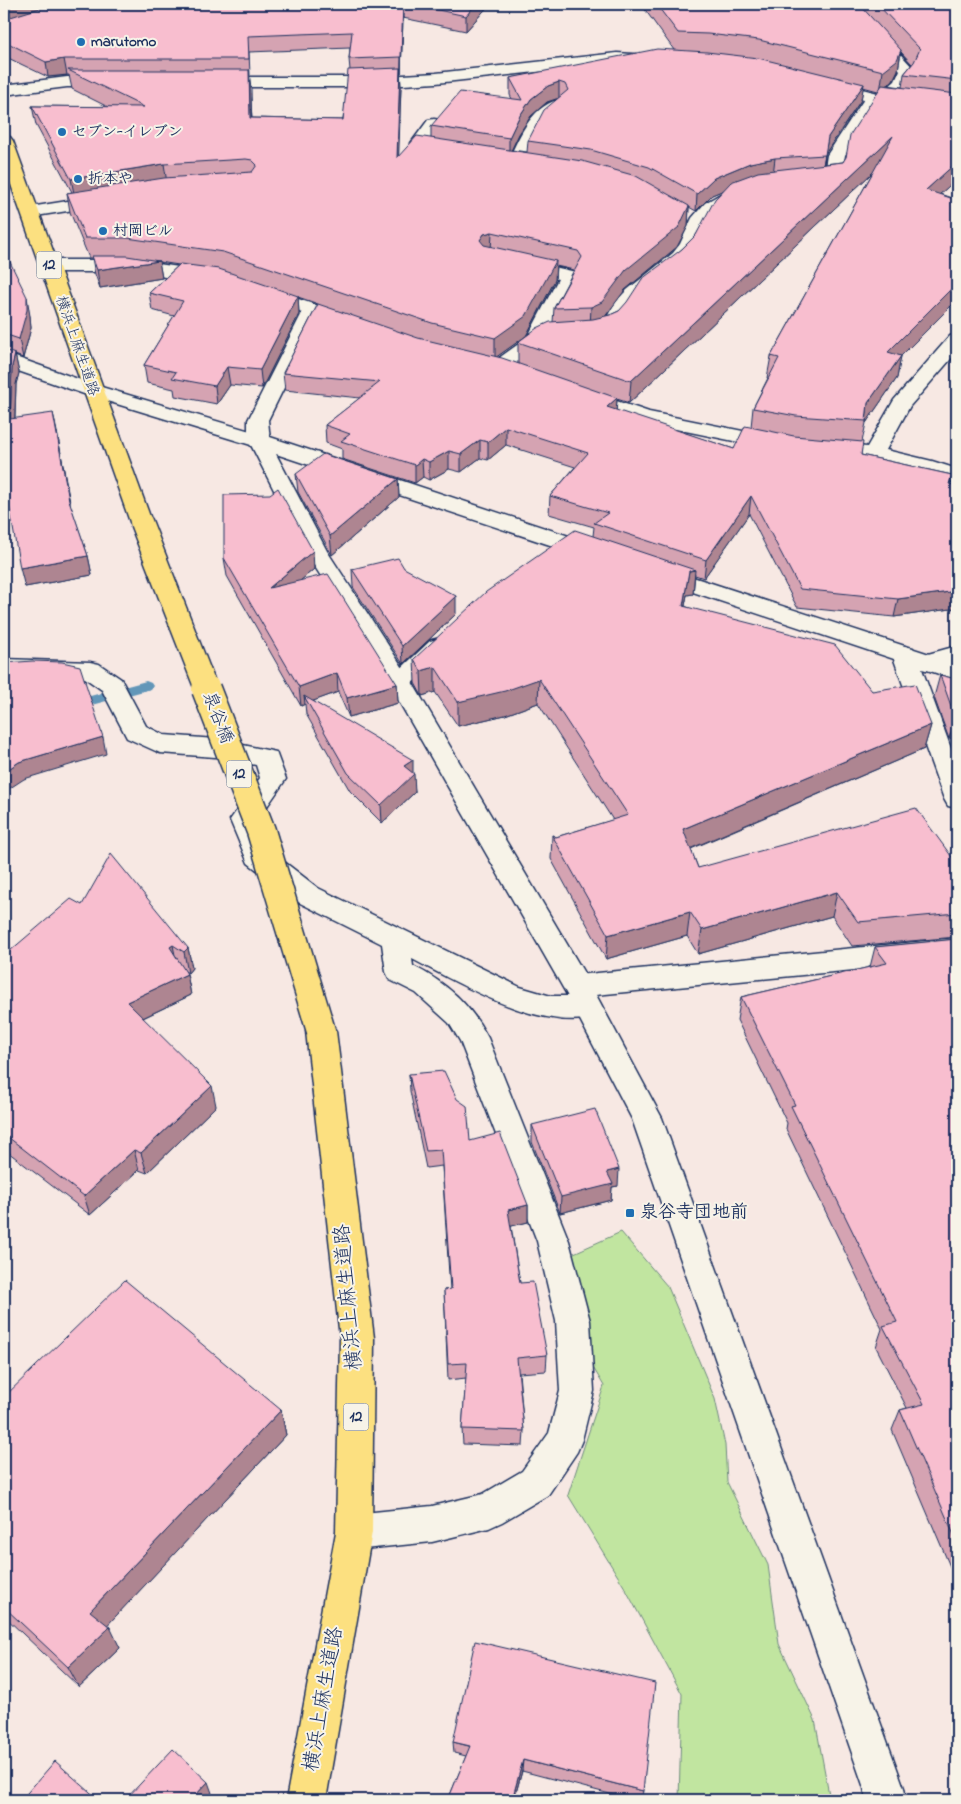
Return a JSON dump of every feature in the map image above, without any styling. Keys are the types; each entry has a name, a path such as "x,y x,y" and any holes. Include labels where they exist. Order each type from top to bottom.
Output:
{"main road":[{"name":"横浜上麻生道路","path":"4,141 91,390 140,522"},
{"name":"泉谷橋","path":"140,522 261,831 321,1031"},
{"name":"横浜上麻生道路","path":"306,1800 354,1532 357,1338 321,1031"}],"street":[{"path":"194,82 370,82 436,78 616,58 662,58"},
{"path":"4,90 67,82 126,82"},
{"path":"813,82 878,98 957,108"},
{"path":"794,181 810,182 832,178 836,155 878,98"},
{"path":"434,124 420,143 425,150 461,155"},
{"path":"497,160 535,166"},
{"path":"499,367 535,341 545,337 598,334 616,321 625,303 634,294 658,276 686,250 699,222 714,204 722,198 765,185"},
{"path":"30,212 118,198"},
{"path":"682,213 699,222"},
{"path":"501,261 568,276 535,341"},
{"path":"49,266 130,266 234,283 370,330"},
{"path":"313,310 258,420 259,441 316,551 400,682 583,997 647,1118 880,1778 886,1800"},
{"path":"874,453 901,404 957,340"},
{"path":"4,359 91,390 259,441 612,558"},
{"path":"563,388 644,417 801,447 874,453 924,464 957,477"},
{"path":"640,567 957,672"},
{"path":"915,658 957,654"},
{"path":"915,658 957,799"},
{"path":"4,667 90,670 118,695 136,732 160,744 215,748 267,758 273,779 243,820 258,856 308,895 512,996 551,1007 583,997 957,949"},
{"path":"354,1532 432,1524 489,1510 535,1483 565,1440 577,1391 573,1321 553,1241 473,1038 459,1015 426,985 400,972 395,938"}],"lane":[{"path":"847,4 908,70 900,83 878,98"},
{"path":"515,163 533,129 550,109 558,105"},
{"path":"543,559 565,542"},
{"path":"400,682 456,630"}],"green space":[{"path":"621,1232 668,1287 715,1399 725,1445 727,1482 768,1565 779,1644 815,1720 830,1800 679,1800 682,1694 625,1588 568,1495 604,1386 566,1322 565,1257"}],"building":[{"path":"53,4 403,4 401,57 349,59 352,32 248,36 249,59 64,59 46,62 4,41 4,19"},
{"path":"410,4 476,4 466,16"},
{"path":"656,4 859,4 901,50 897,60 883,71 759,40 708,34 678,33"},
{"path":"877,4 957,4 957,80 904,74 914,62 920,49"},
{"path":"657,49 758,58 864,84 828,137 825,155 775,158 750,163 714,178 697,194 649,167 591,150 528,141 544,110 568,90 565,84 559,82 548,86 531,99 519,117 509,138 431,126 460,92 522,100 510,78"},
{"path":"400,68 397,158 417,136 582,161 636,176 689,206 679,227 626,270 602,302 591,307 554,308 582,257 578,251 492,232 484,234 480,240 484,245 556,261 526,316 495,338 432,323 223,252 127,238 85,238 67,193 164,178 252,172 257,165 252,160 246,159 164,164 71,179 32,106 144,107 68,70 249,70 250,118 343,120 348,70"},
{"path":"882,85 957,94 957,162 926,190 957,200 957,283 888,352 901,356 868,403 866,421 796,416 753,408 779,358 771,356 893,136 631,381 518,342 537,328 550,322 593,319 619,311 642,279 682,249 696,235 715,199 731,182 758,172 843,162 846,157 850,135"},
{"path":"92,256 127,256 159,261 97,270"},
{"path":"4,260 9,260 27,297 27,310 19,339 4,334"},
{"path":"180,264 219,269 298,296 260,370 227,367 215,386 172,378 176,372 144,365 183,301 149,293"},
{"path":"318,304 418,338 502,358 617,398 607,407 734,449 745,426 794,436 863,442 861,455 952,475 949,484 957,486 957,591 898,599 800,589 751,496 706,560 594,523 608,513 550,496 588,453 506,427 488,442 480,440 461,454 449,451 429,462 422,459 415,465 341,441 350,434 325,425 380,382 283,373"},
{"path":"4,350 15,354 12,366 10,419 53,413 69,500 88,556 20,568 4,482"},
{"path":"323,454 398,479 330,536 296,474"},
{"path":"278,488 313,551 269,588 328,574 397,684 347,698 337,673 299,687 224,558 224,495 270,494"},
{"path":"575,530 695,570 689,571 683,606 835,645 872,691 915,684 931,725 683,829 698,868 916,808 957,864 957,913 858,922 837,892 702,930 690,912 608,935 552,835 556,837 628,815 539,679 505,691 458,702 435,667 421,671 414,659 486,592"},
{"path":"398,558 404,568 456,596 402,646 352,569"},
{"path":"62,662 80,666 103,737 19,762 4,772 4,663"},
{"path":"940,675 957,679 957,716 955,717"},
{"path":"304,696 413,760 404,766 414,774 381,805 348,773"},
{"path":"111,854 188,948 184,952 173,945 170,947 187,974 127,1002 212,1086 141,1153 134,1150 84,1196 4,1134 4,956 71,899 82,905"},
{"path":"957,939 957,1542 900,1410 924,1404 883,1326 897,1322 791,1106 795,1105 741,997 887,963 875,947"},
{"path":"444,1071 457,1099 467,1106 470,1141 500,1133 528,1205 508,1210 520,1283 533,1282 547,1355 517,1358 524,1431 462,1429 467,1363 448,1364 444,1290 451,1289 441,1150 426,1151 409,1074"},
{"path":"595,1109 619,1169 607,1172 613,1184 561,1197 532,1125"},
{"path":"125,1280 281,1410 90,1611 110,1627 68,1667 4,1607 4,1397"},
{"path":"475,1641 655,1683 643,1791 523,1760 512,1800 448,1800 470,1746 453,1742"},
{"path":"173,1749 208,1782 191,1800 125,1800"},
{"path":"55,1761 99,1800 21,1800"}],"waterway":[{"path":"73,705 146,686"}],"place":[{"name":"marutomo","path":"81,42"},
{"name":"セブン-イレブン","path":"62,132"},
{"name":"折本や","path":"78,179"},
{"name":"村岡ビル","path":"103,231"},
{"name":"泉谷寺団地前","path":"630,1213"}]}
